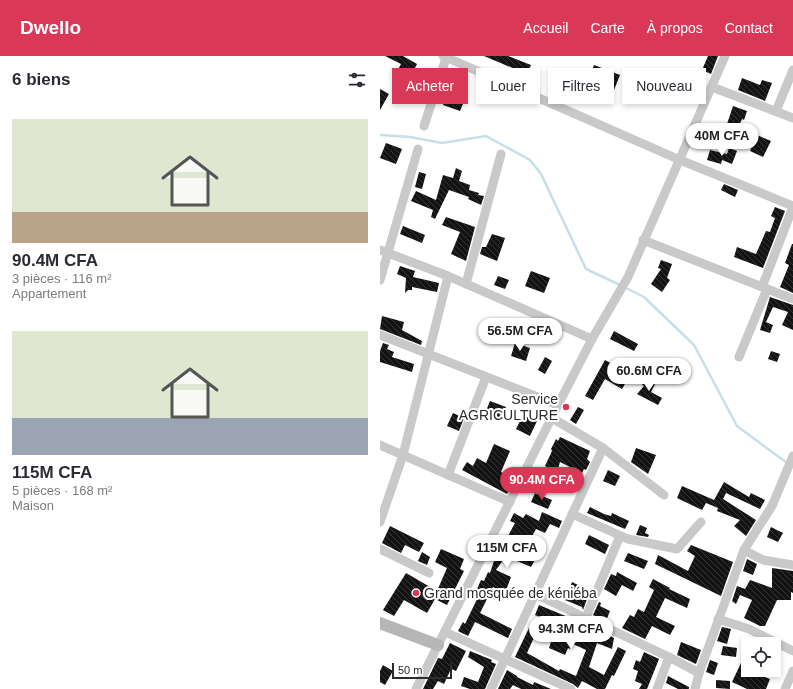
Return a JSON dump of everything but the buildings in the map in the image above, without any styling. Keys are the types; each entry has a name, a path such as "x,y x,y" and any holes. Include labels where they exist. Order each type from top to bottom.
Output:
{"street":[{"path":"416,689 592,339 628,278 643,240 680,160 725,56"},
{"path":"424,126 444,57 680,160 793,206 739,357"},
{"path":"776,111 793,70"},
{"path":"712,87 793,118"},
{"path":"380,280 383,251 418,149"},
{"path":"466,284 501,154"},
{"path":"643,240 793,299"},
{"path":"383,251 448,276 592,339"},
{"path":"380,522 403,455 448,276"},
{"path":"380,335 558,405"},
{"path":"448,475 486,377"},
{"path":"552,418 603,448 664,495"},
{"path":"380,445 510,502"},
{"path":"491,689 603,448"},
{"path":"696,689 699,673 744,550 772,506 793,456"},
{"path":"572,514 628,540 676,549 701,522"},
{"path":"586,617 620,536"},
{"path":"380,549 429,573"},
{"path":"744,550 763,560 793,565"},
{"path":"535,594 586,617 699,673"},
{"path":"718,619 749,628 793,651"},
{"path":"380,623 438,645"},
{"path":"445,632 567,688"},
{"path":"657,689 669,657"},
{"path":"785,689 793,670"}],"waterway":[{"path":"380,135 410,137 442,143 486,136 530,160 541,174 586,269 620,285"},
{"path":"624,287 644,297 694,345 737,426 787,463"}],"place":[{"name":"Service AGRICULTURE","path":"566,407"},
{"name":"Grand mosquée de kéniéba","path":"416,593"}]}
